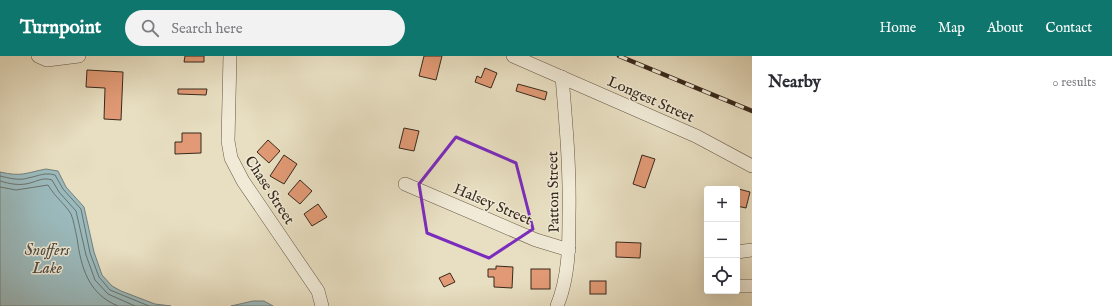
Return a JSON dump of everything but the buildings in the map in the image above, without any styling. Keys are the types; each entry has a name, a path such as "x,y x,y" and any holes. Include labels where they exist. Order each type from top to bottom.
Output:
{"street":[{"path":"38,56 47,60 79,56"},
{"name":"Chase Street","path":"230,56 228,141 231,158 243,181 318,291 322,306"},
{"name":"Longest Street","path":"513,56 696,136 752,166"},
{"name":"Patton Street","path":"557,306 564,286 569,250 570,170 562,77"},
{"name":"Halsey Street","path":"405,184 536,240 569,250"},
{"path":"740,252 752,250"},
{"path":"740,286 752,286"}],"highlighted area":[{"path":"456,137 516,163 533,229 489,258 427,233 419,184"}],"water":[{"name":"Snoffers Lake","path":"46,169 58,171 66,187 84,207 94,252 102,275 112,286 155,304 171,306 0,306 0,172 19,174"},
{"path":"253,301 264,301 273,306 231,306"}],"railway":[{"path":"619,56 752,111"}]}
